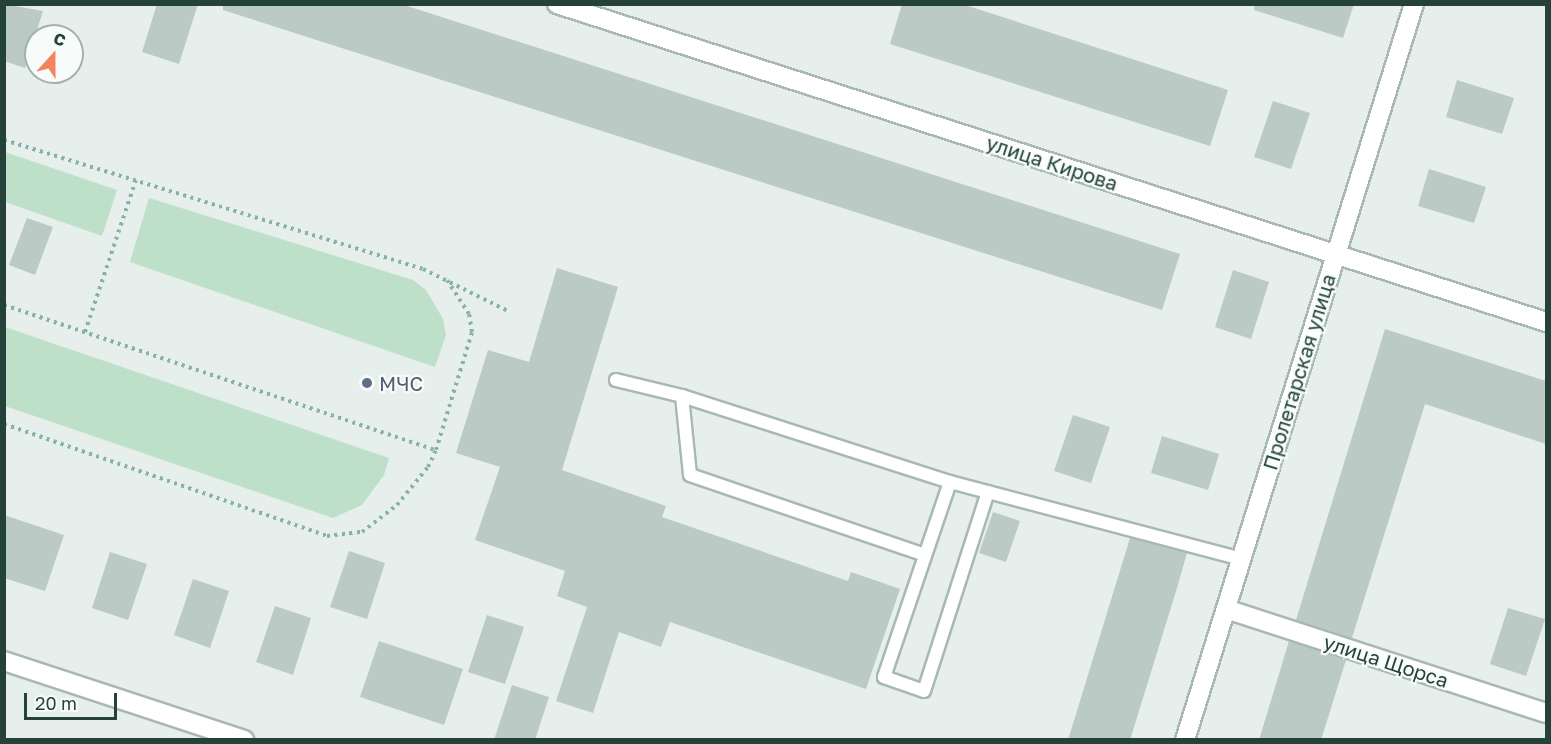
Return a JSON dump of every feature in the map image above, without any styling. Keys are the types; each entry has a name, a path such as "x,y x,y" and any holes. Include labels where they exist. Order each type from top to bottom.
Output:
{"street":[{"name":"улица Кирова","path":"556,4 1546,322"},
{"name":"Пролетарская улица","path":"1185,740 1413,4"},
{"name":"улица Щорса","path":"1226,609 1546,713"},
{"path":"4,661 244,740"}],"lane":[{"path":"616,380 682,396 950,482 1241,559"},
{"path":"682,396 690,476 925,555"},
{"path":"950,482 884,677 924,691 988,492"}],"path":[{"path":"4,140 423,268 510,312"},
{"path":"86,332 136,180"},
{"path":"4,424 327,536 362,532 376,522 416,483 436,450 472,332 469,314 447,280"},
{"path":"4,305 436,450"}],"green space":[{"path":"5,152 117,190 102,236 5,202"},
{"path":"149,198 413,280 426,290 443,319 446,335 435,367 130,262"},
{"path":"5,327 389,458 384,475 362,505 333,518 5,406"}],"building":[{"path":"4,4 43,11 39,24 24,24 24,68 4,61"},
{"path":"157,4 198,4 179,64 142,52"},
{"path":"223,4 401,4 1180,254 1162,310 223,10"},
{"path":"902,4 962,4 1228,90 1210,146 890,44"},
{"path":"1255,4 1354,4 1343,38 1254,10"},
{"path":"1457,80 1514,98 1502,134 1446,117"},
{"path":"1273,101 1310,113 1291,169 1254,157"},
{"path":"1429,169 1486,187 1474,223 1418,206"},
{"path":"27,218 53,227 35,275 9,265"},
{"path":"557,268 618,287 562,470 666,506 662,517 848,581 851,572 900,589 866,689 670,622 661,647 619,632 593,713 556,701 587,607 557,596 565,571 475,540 500,467 456,453 488,350 529,362"},
{"path":"1233,270 1269,282 1251,339 1215,327"},
{"path":"1385,329 1546,381 1546,444 1425,404 1352,638 1296,620"},
{"path":"1073,415 1110,427 1091,483 1054,471"},
{"path":"1162,436 1219,454 1208,490 1151,473"},
{"path":"993,512 1020,521 1006,562 979,553"},
{"path":"4,515 64,535 45,591 4,578"},
{"path":"1130,538 1187,553 1177,588 1130,740 1068,740"},
{"path":"349,551 385,563 367,619 330,607"},
{"path":"110,552 147,564 128,620 92,608"},
{"path":"193,579 229,591 210,648 174,635"},
{"path":"275,606 311,618 293,675 256,662"},
{"path":"1508,608 1545,619 1526,676 1490,664"},
{"path":"487,615 524,627 505,684 468,672"},
{"path":"379,641 463,669 444,725 360,697"},
{"path":"1289,641 1346,660 1321,740 1259,740"},
{"path":"512,685 549,697 535,740 494,740"}],"place":[{"name":"МЧС","path":"367,383"}]}
